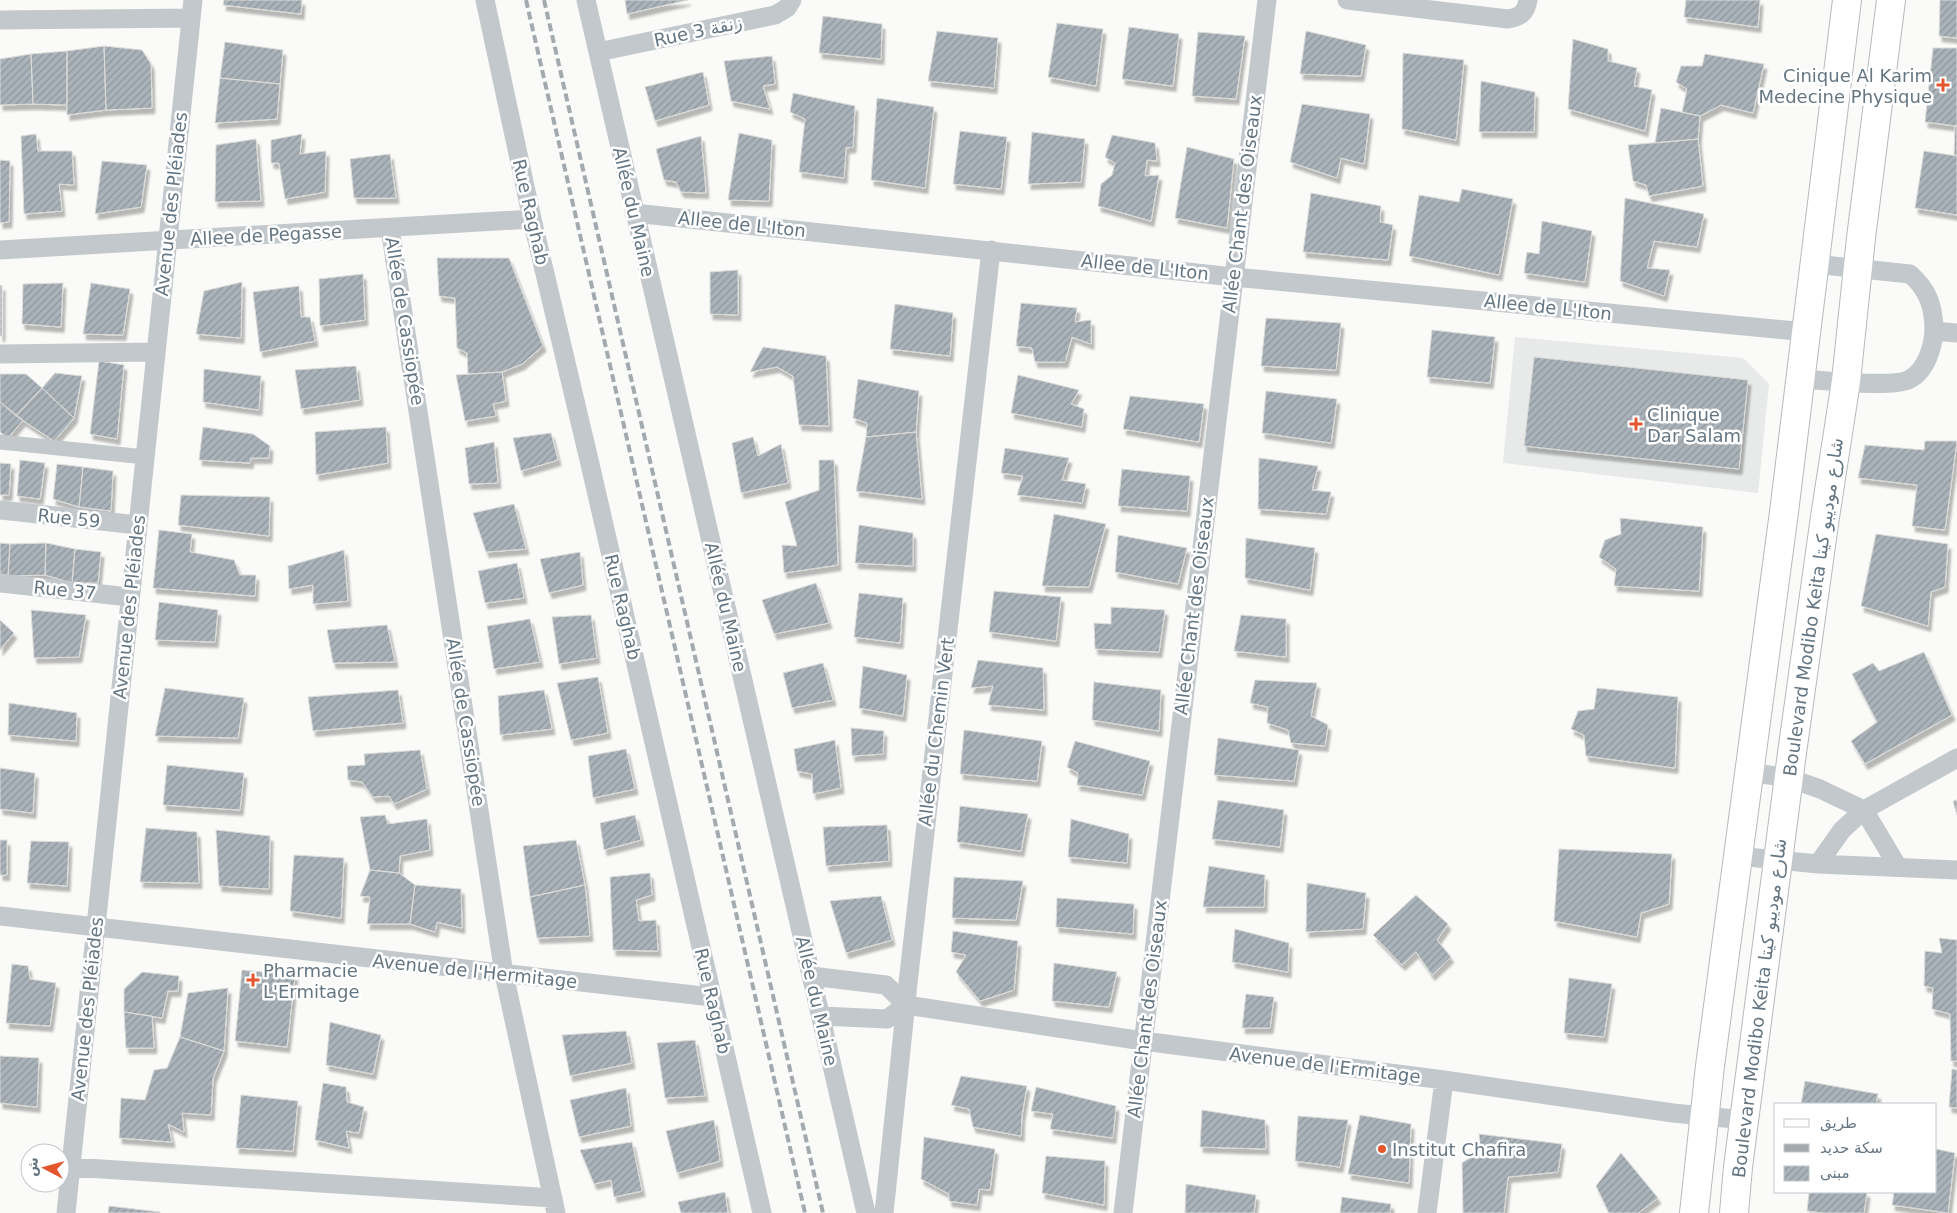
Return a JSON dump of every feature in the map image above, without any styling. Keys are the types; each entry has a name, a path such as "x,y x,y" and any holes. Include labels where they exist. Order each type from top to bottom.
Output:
{"main road":[{"path":"1694,1213 1710,1066 1784,512 1847,0"},
{"name":"Boulevard Modibo Keita شارع موديبو كيتا","path":"1734,1213 1778,860 1824,517 1846,381 1891,0"}],"street":[{"name":"Rue Raghab","path":"485,0 532,220 593,474 762,1213"},
{"name":"Allée du Maine","path":"586,0 866,1213"},
{"name":"Rue 3 زنقة","path":"598,52 775,15 787,8 792,0"},
{"name":"Allée Chant des Oiseaux","path":"1122,1213 1267,0"},
{"path":"1347,0 1508,19 1523,13 1527,7 1528,0"},
{"path":"0,20 192,9"},
{"name":"Avenue des Pléiades","path":"66,1213 192,9"},
{"name":"Allee de L'Iton","path":"634,212 1234,276 1806,332"},
{"name":"Allee de Pegasse","path":"0,250 532,220"},
{"name":"Allée de Cassiopée","path":"390,228 504,974 554,1206"},
{"name":"Allée du Chemin Vert","path":"884,1213 991,250"},
{"path":"1800,379 1872,383 1907,380 1918,372 1926,361 1934,331 1933,311 1928,295 1921,283 1910,274 1814,264"},
{"path":"1934,331 1957,333"},
{"path":"0,354 156,352"},
{"path":"0,442 145,456"},
{"name":"Rue 59","path":"0,510 138,525"},
{"name":"Rue 37","path":"0,583 130,597"},
{"path":"1818,864 1842,830 1864,810 1957,758"},
{"path":"1748,772 1789,778 1820,789 1864,810 1898,867"},
{"path":"1738,856 1818,864 1957,870"},
{"name":"Avenue de l'Hermitage","path":"0,916 712,997"},
{"path":"811,976 886,985 906,1005 887,1019 821,1016"},
{"name":"Avenue de l'Ermitage","path":"906,1005 1143,1041 1745,1120"},
{"path":"1427,1213 1444,1080"},
{"path":"71,1167 554,1206"}],"shaded area":[{"name":"Clinique Dar Salam","path":"1515,337 1743,358 1769,384 1758,493 1503,463"}],"building":[{"path":"224,0 302,0 301,14 223,5"},
{"path":"625,0 688,0 627,14"},
{"path":"1686,0 1760,0 1758,27 1684,17"},
{"path":"1940,0 1957,0 1957,38 1939,36"},
{"path":"823,16 882,24 881,59 819,53"},
{"path":"1057,23 1103,29 1096,86 1048,77"},
{"path":"1129,27 1179,34 1173,86 1122,79"},
{"path":"937,31 998,38 994,88 928,81"},
{"path":"1306,31 1366,45 1361,76 1300,74"},
{"path":"1198,32 1245,36 1236,99 1192,96"},
{"path":"1573,39 1608,49 1608,61 1637,68 1634,86 1652,90 1645,131 1568,109"},
{"path":"225,42 283,50 280,84 220,78"},
{"path":"104,46 106,110 67,115 67,51"},
{"path":"104,46 142,50 151,64 152,108 106,110"},
{"name":"Cinique Al Karim Medecine Physique","path":"1933,48 1957,48 1957,126 1925,122"},
{"path":"67,51 67,105 33,104 31,54"},
{"path":"1403,53 1464,60 1456,140 1402,129"},
{"path":"31,54 33,104 0,105 0,59"},
{"path":"1705,54 1764,64 1753,113 1721,105 1700,116 1682,112 1687,89 1676,82 1681,66 1702,66"},
{"path":"772,56 775,84 763,86 770,109 731,101 724,61"},
{"path":"703,72 709,105 655,121 645,87"},
{"path":"220,78 280,84 277,119 215,123"},
{"path":"1481,81 1535,92 1534,132 1479,132"},
{"path":"793,93 855,106 853,147 846,148 844,178 799,172 805,119 790,112"},
{"path":"877,98 934,107 925,188 871,180"},
{"path":"1302,104 1370,114 1364,164 1341,158 1337,178 1290,162"},
{"path":"1661,108 1700,116 1698,139 1655,143"},
{"path":"1955,126 1957,126 1957,156 1954,155"},
{"path":"960,131 1007,137 1001,189 953,184"},
{"path":"1032,132 1085,139 1081,182 1028,184"},
{"path":"739,133 772,140 769,201 728,200"},
{"path":"36,134 38,151 72,151 74,185 59,184 62,211 24,214 21,136"},
{"path":"302,134 300,154 326,151 325,192 285,199 279,163 271,163 271,140"},
{"path":"1112,135 1155,143 1157,161 1147,160 1145,176 1159,175 1151,221 1098,206 1101,184 1112,175 1115,163 1105,157"},
{"path":"701,136 706,193 681,192 676,182 664,180 656,149"},
{"path":"256,139 261,201 215,202 216,145"},
{"path":"1698,139 1703,186 1649,196 1646,185 1633,181 1628,145"},
{"path":"1187,147 1234,159 1227,228 1175,218"},
{"path":"1924,151 1957,156 1957,215 1915,208"},
{"path":"390,154 396,198 354,198 350,159"},
{"path":"0,160 10,161 9,222 0,223"},
{"path":"102,161 147,165 141,207 95,214"},
{"path":"1462,189 1513,199 1499,275 1409,256 1419,195 1459,202"},
{"path":"1311,193 1381,206 1380,222 1393,225 1388,260 1303,252"},
{"path":"1625,198 1704,214 1697,247 1654,241 1647,268 1670,270 1664,296 1620,281"},
{"path":"1542,221 1592,231 1585,282 1524,273 1527,252 1539,254"},
{"path":"437,258 509,258 543,346 522,364 502,372 468,374 467,353 457,348 455,298 439,296"},
{"path":"738,270 738,315 710,314 710,272"},
{"path":"363,274 365,320 320,326 319,279"},
{"path":"242,282 241,338 196,334 204,291"},
{"path":"63,283 61,327 22,324 23,284"},
{"path":"91,283 130,289 123,335 83,334"},
{"path":"2,285 2,336 0,336 0,286"},
{"path":"299,286 301,317 310,317 315,341 260,352 253,292"},
{"path":"1021,303 1077,308 1075,322 1091,320 1091,344 1072,337 1065,362 1035,362 1032,348 1016,346"},
{"path":"895,304 953,313 950,356 890,349"},
{"path":"1266,318 1341,323 1336,370 1261,366"},
{"path":"1432,330 1495,337 1490,383 1427,377"},
{"path":"763,347 826,356 829,426 799,425 793,376 777,367 750,372"},
{"path":"1534,357 1748,380 1739,469 1524,446"},
{"path":"99,361 124,365 117,439 90,434"},
{"path":"356,366 360,400 301,409 295,370"},
{"path":"204,369 261,376 259,410 203,402"},
{"path":"502,372 506,401 493,404 496,416 465,421 456,375"},
{"path":"55,373 82,376 74,418 42,388"},
{"path":"0,374 26,374 42,388 16,416 0,402"},
{"path":"1018,375 1079,390 1071,404 1084,409 1082,427 1011,413"},
{"path":"858,379 919,391 916,432 866,437 867,423 853,418"},
{"path":"42,388 74,418 54,441 16,416"},
{"path":"1266,391 1337,399 1331,443 1262,433"},
{"path":"1130,396 1204,404 1199,442 1123,429"},
{"path":"0,402 23,420 8,438 0,432"},
{"path":"203,427 253,434 270,446 269,458 251,458 250,463 199,460"},
{"path":"386,427 388,463 316,475 315,432"},
{"path":"916,432 922,499 856,491 866,437"},
{"path":"551,433 558,460 521,471 513,438"},
{"path":"753,437 758,456 781,444 788,483 741,493 732,443"},
{"path":"1925,441 1957,441 1945,530 1912,526 1917,485 1858,478 1865,445 1924,450"},
{"path":"494,442 498,483 469,484 465,448"},
{"path":"1005,448 1069,458 1062,480 1086,484 1082,503 1017,495 1023,476 1001,473"},
{"path":"1259,458 1318,466 1312,490 1331,492 1326,514 1258,509"},
{"path":"20,460 45,463 40,499 17,496"},
{"path":"819,460 834,460 838,565 784,573 782,545 797,546 785,502 819,490"},
{"path":"0,463 11,464 9,495 0,495"},
{"path":"57,464 83,467 79,507 53,499"},
{"path":"83,467 113,471 111,511 79,507"},
{"path":"1122,469 1190,476 1187,511 1118,506"},
{"path":"181,495 270,497 269,536 178,525"},
{"path":"514,504 526,549 486,552 473,513"},
{"path":"1054,514 1106,524 1089,587 1042,586"},
{"path":"1620,518 1703,527 1699,591 1614,586 1616,569 1599,557 1605,540 1621,534"},
{"path":"859,525 913,533 913,566 855,563"},
{"path":"159,530 192,534 190,552 234,560 240,575 256,575 255,596 153,588"},
{"path":"1876,534 1948,544 1945,587 1931,592 1928,626 1861,606"},
{"path":"1118,535 1187,548 1178,584 1115,572"},
{"path":"1246,538 1315,548 1310,590 1245,578"},
{"path":"0,543 10,544 8,576 0,574"},
{"path":"46,543 75,549 72,583 45,575"},
{"path":"46,543 45,575 8,576 10,544"},
{"path":"75,549 101,552 98,583 72,583"},
{"path":"344,550 348,601 313,604 313,585 289,589 288,566"},
{"path":"580,552 583,585 549,593 540,559"},
{"path":"517,563 524,598 485,603 478,571"},
{"path":"816,583 829,623 774,634 762,600"},
{"path":"994,591 1061,597 1056,641 989,632"},
{"path":"859,593 903,598 900,643 854,637"},
{"path":"159,602 218,610 215,642 155,640"},
{"path":"1111,607 1165,610 1159,652 1095,649 1094,623 1111,624"},
{"path":"31,610 86,615 79,657 34,658"},
{"path":"591,615 597,658 559,664 552,617"},
{"path":"1241,615 1286,619 1286,657 1234,651"},
{"path":"530,619 540,662 494,669 487,626"},
{"path":"0,620 14,633 0,650"},
{"path":"387,625 395,662 333,663 327,630"},
{"path":"1924,652 1952,715 1865,764 1851,741 1877,722 1852,674 1873,663 1879,671"},
{"path":"978,660 1043,668 1044,710 988,705 993,686 971,688"},
{"path":"823,663 833,700 792,708 783,673"},
{"path":"863,666 907,675 903,716 859,708"},
{"path":"598,677 608,733 571,740 557,683"},
{"path":"1255,680 1317,683 1311,716 1328,725 1325,746 1291,743 1288,730 1267,723 1268,707 1250,703"},
{"path":"1094,682 1161,690 1159,731 1092,720"},
{"path":"165,688 244,698 238,738 155,736"},
{"path":"1597,688 1678,697 1675,768 1586,756 1584,735 1571,729 1578,711 1594,709"},
{"path":"398,690 403,723 313,731 308,697"},
{"path":"544,690 552,729 500,735 498,696"},
{"path":"9,703 77,713 76,741 8,735"},
{"path":"851,728 884,731 883,754 852,756"},
{"path":"964,730 1042,741 1037,781 960,774"},
{"path":"1218,738 1299,750 1294,781 1214,775"},
{"path":"835,740 841,788 813,794 812,774 797,771 794,749"},
{"path":"1075,741 1150,761 1142,795 1077,785 1078,773 1067,767"},
{"path":"626,749 635,789 593,798 588,756"},
{"path":"420,750 427,789 394,804 389,796 373,797 362,782 348,780 347,766 365,765 364,754"},
{"path":"167,765 244,773 240,810 163,805"},
{"path":"0,768 35,773 33,813 0,809"},
{"path":"1218,800 1284,810 1280,847 1212,839"},
{"path":"1957,800 1957,815 1953,801"},
{"path":"960,806 1028,814 1021,851 957,842"},
{"path":"385,815 388,824 427,819 430,850 400,856 399,873 370,870 360,817"},
{"path":"635,815 641,840 604,850 600,823"},
{"path":"1071,819 1129,834 1127,863 1068,857"},
{"path":"887,825 889,861 826,866 823,827"},
{"path":"146,828 197,832 199,883 140,882"},
{"path":"216,830 270,836 269,889 219,886"},
{"path":"0,840 7,840 7,875 0,875"},
{"path":"576,840 585,885 530,897 523,846"},
{"path":"31,841 69,842 67,886 27,883"},
{"path":"1559,849 1672,854 1669,904 1641,913 1637,937 1554,921"},
{"path":"294,855 344,858 341,918 290,911"},
{"path":"1209,866 1265,875 1264,907 1203,907"},
{"path":"370,870 399,873 415,885 410,924 367,924 370,897 360,896"},
{"path":"650,873 652,895 636,900 639,921 656,920 658,951 613,950 610,877"},
{"path":"954,877 1023,881 1016,920 952,918"},
{"path":"1307,883 1366,893 1363,929 1306,932"},
{"path":"415,885 461,889 462,928 437,922 435,932 410,924"},
{"path":"585,885 590,936 537,938 530,897"},
{"path":"1416,895 1448,924 1437,940 1451,957 1432,975 1416,952 1402,965 1373,935"},
{"path":"881,896 892,940 846,953 830,901"},
{"path":"1057,898 1134,904 1133,934 1056,927"},
{"path":"1235,929 1289,943 1288,972 1232,962"},
{"path":"953,931 1018,941 1014,990 980,1001 956,972 966,955 951,952"},
{"path":"1939,938 1957,940 1957,1061 1951,1061 1950,1014 1932,1009 1933,988 1924,986 1925,951 1942,953"},
{"path":"1054,963 1117,972 1109,1007 1052,1001"},
{"path":"12,964 28,966 30,979 56,983 50,1026 6,1023"},
{"path":"242,970 295,975 287,1047 235,1041"},
{"path":"142,972 179,976 178,991 168,991 162,1018 124,1012 124,989"},
{"path":"1569,978 1612,984 1604,1037 1564,1033"},
{"path":"228,988 224,1051 180,1037 188,993"},
{"path":"1246,994 1274,997 1270,1028 1242,1028"},
{"path":"124,1012 152,1016 154,1048 126,1048"},
{"path":"330,1022 381,1035 373,1074 326,1065"},
{"path":"626,1031 632,1063 570,1076 562,1035"},
{"path":"180,1037 224,1051 213,1078 211,1115 182,1113 184,1132 168,1124 172,1142 119,1138 121,1098 145,1100 154,1070 167,1068"},
{"path":"695,1040 705,1096 665,1098 657,1043"},
{"path":"0,1056 39,1058 37,1107 0,1103"},
{"path":"1952,1069 1957,1070 1957,1108 1949,1107"},
{"path":"961,1076 1027,1086 1022,1115 1021,1136 973,1127 969,1109 951,1105"},
{"path":"1805,1081 1878,1094 1876,1103 1801,1103"},
{"path":"323,1083 346,1087 347,1102 364,1107 359,1133 346,1131 349,1148 315,1140"},
{"path":"1036,1087 1116,1106 1113,1138 1050,1129 1053,1114 1031,1111"},
{"path":"626,1088 631,1126 579,1137 570,1100"},
{"path":"241,1095 298,1101 293,1151 236,1148"},
{"path":"1202,1110 1265,1120 1266,1149 1200,1147"},
{"name":"Institut Chafira","path":"1360,1115 1411,1124 1409,1183 1348,1174"},
{"path":"1298,1116 1348,1120 1340,1167 1295,1161"},
{"path":"714,1120 720,1161 677,1173 666,1131"},
{"path":"1479,1134 1562,1144 1558,1172 1508,1177 1504,1213 1463,1213 1462,1163 1480,1151"},
{"path":"924,1137 995,1149 990,1190 979,1189 977,1205 949,1201 949,1194 921,1179"},
{"path":"632,1142 642,1191 614,1197 611,1180 594,1184 580,1150"},
{"path":"1937,1149 1955,1153 1948,1213 1892,1205 1894,1193 1937,1193"},
{"path":"1621,1153 1658,1198 1638,1213 1609,1213 1596,1186"},
{"path":"1046,1156 1105,1161 1104,1205 1042,1193"},
{"path":"1186,1184 1256,1195 1254,1213 1185,1213"},
{"path":"725,1192 728,1213 681,1213 678,1202"},
{"path":"1809,1193 1867,1193 1864,1213 1807,1211"},
{"path":"1342,1197 1391,1204 1390,1213 1340,1213"},
{"path":"109,1206 160,1212 160,1213 108,1213"}],"railway":[{"path":"526,0 805,1213"},
{"path":"544,0 823,1213"}],"place":[{"name":"Cinique Al Karim Medecine Physique","path":"1943,85"},
{"name":"Clinique Dar Salam","path":"1636,424"},
{"name":"Pharmacie L'Ermitage","path":"253,980"},
{"name":"Institut Chafira","path":"1382,1149"}]}
